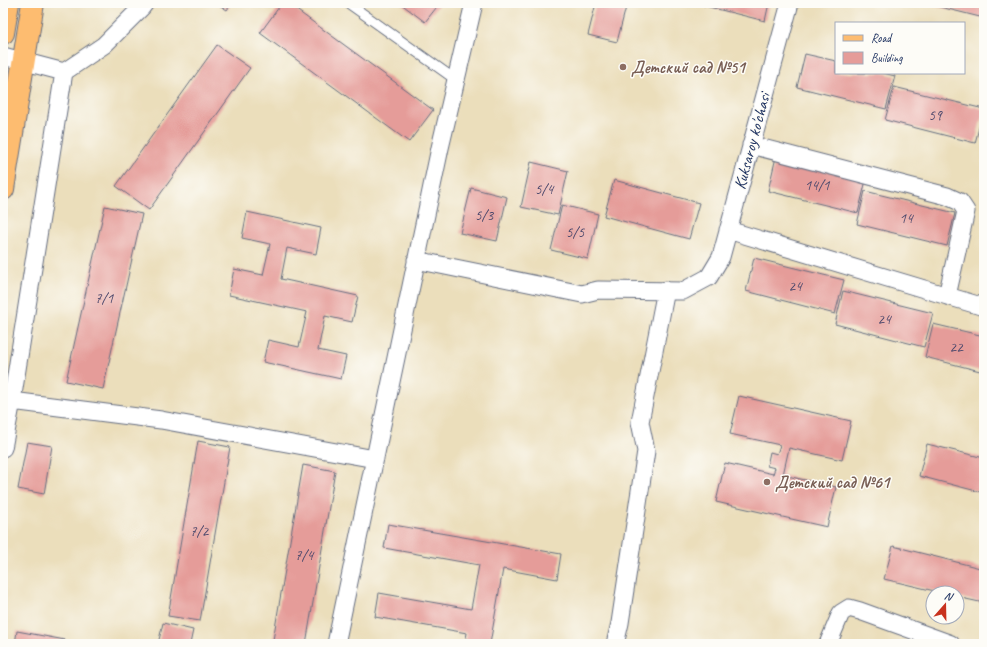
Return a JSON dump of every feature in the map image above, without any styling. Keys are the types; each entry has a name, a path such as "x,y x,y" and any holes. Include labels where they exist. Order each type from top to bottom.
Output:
{"main road":[{"path":"3,33 8,3"},
{"path":"3,189 33,3"}],"street":[{"path":"3,448 12,401 64,72 104,45 145,3"},
{"path":"336,644 440,148 474,3"},
{"name":"Kuksaroy ko'chasi","path":"666,290 683,291 709,277 721,257 790,3"},
{"path":"3,56 64,72"},
{"path":"751,145 947,196 960,202 966,211 947,296"},
{"path":"728,230 984,308"},
{"path":"416,260 582,294 598,290 666,290 640,422 646,451 620,623 615,644"},
{"path":"12,401 161,420 375,459"},
{"path":"828,644 841,612 849,608 951,644"}],"lane":[{"path":"348,3 456,80"}],"building":[{"path":"216,3 232,3 227,10"},
{"path":"282,3 287,3 433,110 409,142 260,33"},
{"path":"400,3 440,3 425,22"},
{"path":"596,3 627,3 617,42 588,35"},
{"path":"693,3 769,3 765,21"},
{"path":"932,3 984,3 984,18 932,5"},
{"path":"217,45 250,68 149,210 116,186"},
{"path":"805,54 835,61 835,74 887,74 895,76 886,109 797,87"},
{"path":"894,87 984,109 975,143 885,120"},
{"path":"776,157 866,180 858,213 768,191"},
{"path":"531,162 568,171 558,215 521,207"},
{"path":"614,180 699,203 689,239 604,216"},
{"path":"471,188 507,197 497,241 460,233"},
{"path":"865,191 955,213 947,246 857,224"},
{"path":"562,205 598,214 588,259 551,250"},
{"path":"105,206 142,214 103,389 66,381"},
{"path":"247,212 321,228 316,254 287,248 281,279 358,296 352,322 325,316 318,350 346,356 341,379 263,362 268,340 299,347 307,312 229,295 234,269 263,275 270,244 242,238"},
{"path":"754,258 844,280 835,314 746,291"},
{"path":"843,291 933,313 924,347 835,324"},
{"path":"933,324 984,336 984,372 925,357"},
{"path":"739,396 851,421 842,460 789,448 783,475 836,487 827,527 716,502 725,463 773,474 775,468 767,466 770,452 777,454 780,445 730,434"},
{"path":"198,441 230,447 200,621 168,616"},
{"path":"27,442 52,446 44,494 18,489"},
{"path":"927,444 984,458 984,493 919,476"},
{"path":"303,465 335,471 306,644 296,644 273,640"},
{"path":"388,524 561,554 557,579 503,569 490,644 465,644 467,633 375,617 379,593 471,609 479,565 384,548"},
{"path":"893,546 984,569 984,603 965,599 965,585 925,585 925,589 884,579"},
{"path":"163,623 193,630 190,644 158,644"},
{"path":"17,631 65,640 65,644 15,644"}],"place":[{"name":"Детский сад №51","path":"623,67"},
{"name":"Детский сад №61","path":"767,482"}]}
